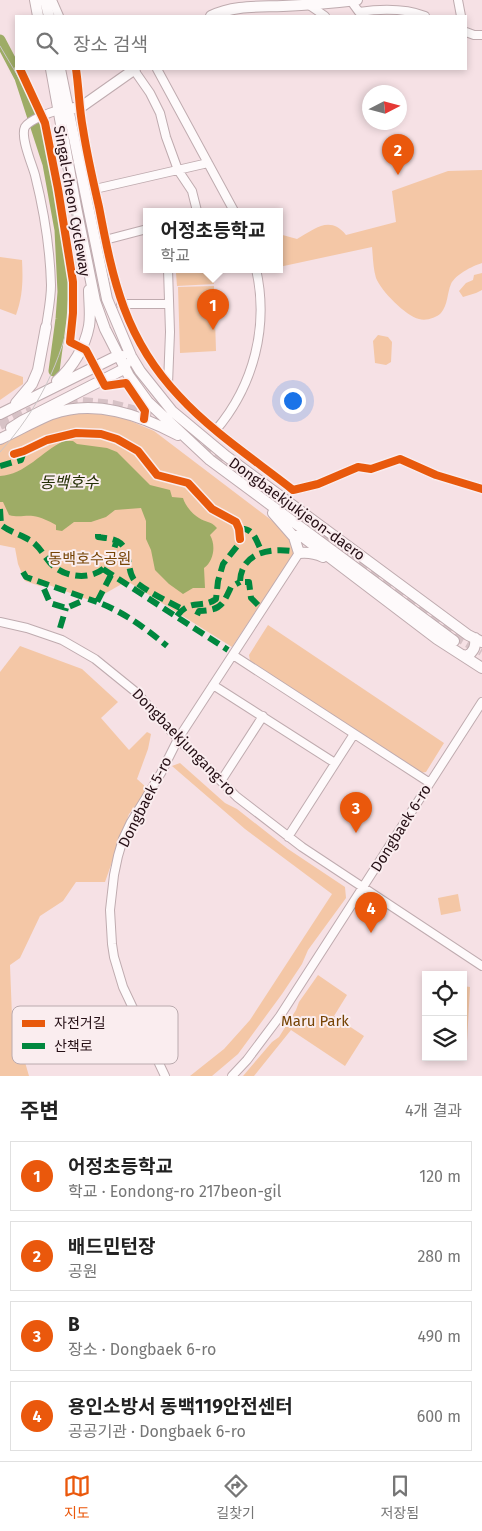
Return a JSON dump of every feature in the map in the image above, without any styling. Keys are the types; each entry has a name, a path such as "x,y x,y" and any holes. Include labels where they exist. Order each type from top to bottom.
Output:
{"main road":[{"path":"35,0 38,15"},
{"path":"45,0 49,15"},
{"path":"213,15 239,7 309,5 354,0"},
{"path":"51,70 64,110"},
{"path":"49,388 63,376 74,362 82,348 89,326 89,274 64,110 60,70"},
{"path":"64,110 81,107 133,70"},
{"name":"Dongbaekjukjeon-daero","path":"64,110 107,299 131,356 140,371 172,411 226,456 478,640"},
{"name":"Dongbaekjukjeon-daero","path":"89,274 95,301 117,356 148,402 210,460 273,513 436,639 482,668"},
{"path":"13,407 32,384 38,370 46,327"},
{"path":"0,414 49,388 117,356 131,356"},
{"path":"0,437 22,421 124,368 131,356"},
{"path":"68,398 86,378 84,375 78,374"},
{"path":"0,437 53,414 74,409 95,408 136,416 189,441"},
{"name":"Dongbaekjukjeon-daero","path":"210,460 454,640"},
{"path":"273,513 294,537 300,553 316,553 336,563"},
{"path":"462,655 468,656 474,650 478,640"}],"street":[{"path":"52,0 59,15"},
{"path":"354,0 356,14 382,9 421,15"},
{"path":"458,0 461,15"},
{"path":"309,5 324,15"},
{"path":"467,32 482,35"},
{"path":"76,70 82,127 105,240 121,304 142,348 180,398 236,447 293,490 318,484 358,467 371,469 400,459 436,475 482,489"},
{"path":"135,70 150,93 160,113 166,137 178,170 192,191 196,208"},
{"path":"158,70 232,208"},
{"path":"46,327 51,287 49,255 42,207 24,136 25,127 29,124 48,113 64,110"},
{"path":"95,189 208,163"},
{"path":"105,240 143,230"},
{"path":"168,273 168,384"},
{"path":"216,430 234,406 244,388 255,358 259,337 261,305 257,273"},
{"path":"121,304 168,304"},
{"name":"Dongbaek 5-ro","path":"132,1006 123,987 112,944 110,910 114,875 123,839 178,739 300,553"},
{"name":"Dongbaekjungang-ro","path":"0,622 27,628 57,638 95,658 138,693 178,739 237,797 288,836 482,966"},
{"path":"233,655 430,782"},
{"path":"214,685 335,763"},
{"name":"Dongbaek 6-ro","path":"232,1076 248,1060 280,1016 482,702"},
{"path":"221,781 263,716"},
{"path":"288,836 354,734"},
{"name":"Dongbaek 5-ro","path":"159,1064 165,1076"}],"green space":[{"path":"482,170 482,263 456,277 451,284 441,313 431,319 425,320 414,317 388,296 376,278 372,247 283,266 283,235 297,239 316,228 328,225 340,229 346,235 396,222 392,191 448,171"},
{"path":"0,257 22,260 22,288 16,315 0,309"},
{"path":"176,273 214,273 214,284 177,286"},
{"path":"482,273 482,290 463,297 459,291 466,283 473,280 474,275"},
{"path":"214,286 216,351 180,353 178,287"},
{"path":"378,335 388,337 392,342 391,362 386,365 375,363 373,341"},
{"path":"0,369 23,377 23,384 0,400"},
{"name":"동백호수공원","path":"81,413 113,415 154,431 287,532 294,548 293,555 232,647 127,581 92,601 46,584 40,586 25,581 18,564 15,548 0,545 0,443 61,415"},
{"path":"268,625 444,743 426,772 420,773 250,661 249,655"},
{"path":"20,646 82,669 118,702 101,718 129,750 147,732 151,734 148,749 137,779 147,788 129,814 105,882 76,882 63,901 40,916 20,958 10,965 12,1064 26,1064 29,1076 0,1076 0,672"},
{"path":"180,763 225,803 237,809 288,849 345,887 346,898 308,950 302,964 282,994 238,1054 212,1076 190,1076 224,1049 250,1020 332,894 245,829 172,766"},
{"path":"458,894 461,911 441,915 438,898"},
{"name":"Maru Park","path":"318,975 347,995 334,1016 364,1036 345,1066 291,1030 254,1076 243,1076 272,1042 279,1037 299,1002"},
{"path":"467,987 470,987 467,1042"}],"water":[{"name":"동백호수","path":"64,441 107,448 117,452 150,485 170,490 172,497 183,498 194,514 217,528 210,535 213,543 213,553 210,561 204,568 205,588 193,588 183,594 169,584 155,570 151,550 146,539 146,521 141,508 115,510 106,517 91,522 74,522 62,531 56,530 56,525 39,517 9,515 3,502 0,502 0,476 17,472"}],"waterway":[{"path":"0,40 15,68"},
{"path":"16,70 48,164 60,230 63,292 54,371"}],"tunnel":[{"path":"53,406 82,402 113,405 152,415 169,425"},
{"path":"0,425 32,411"},
{"path":"190,438 463,640 482,651"}],"tram line":[{"path":"0,46 36,108 55,146 68,186 75,227 76,267 72,307 62,346 47,383 26,419 0,452"}],"marked path":[{"path":"0,466 21,460 24,451"},
{"path":"0,509 1,525 31,541 53,566 68,574 81,576 101,571 106,566 117,540"},
{"path":"239,529 251,532 262,552"},
{"path":"98,534 98,537 113,539 122,545 127,555 131,573 137,583 153,594 182,609"},
{"path":"177,616 187,607 211,602 216,599 218,581 223,564 238,545 240,535"},
{"path":"258,605 251,598 249,582 240,582 245,564 257,554 274,550 292,551"},
{"path":"103,569 228,650"},
{"path":"23,572 26,577 97,602"},
{"path":"111,575 97,602 134,621 167,646"},
{"path":"197,615 199,611 212,610 220,606 231,587 240,582"},
{"path":"44,589 50,603 66,608 80,602"},
{"path":"60,628 66,608"}],"cycle path":[{"name":"Singal-cheon Cycleway","path":"20,70 45,123 58,189 73,282 73,313 70,342 86,350 105,386 126,383 145,411 144,419"},
{"path":"76,70 86,148 116,284 124,308 146,353 179,396 205,422 293,490 318,484 358,467 371,469 400,459 436,475 482,489"},
{"path":"14,454 47,440 76,433 101,434 117,439 138,451 157,475 188,483 212,509 236,522 240,539"}],"place":[{"name":"배드민턴장","path":"398,175"},
{"name":"어정초등학교","path":"213,330"},
{"name":"B","path":"356,833"},
{"name":"용인소방서 동백119안전센터","path":"371,933"}]}
